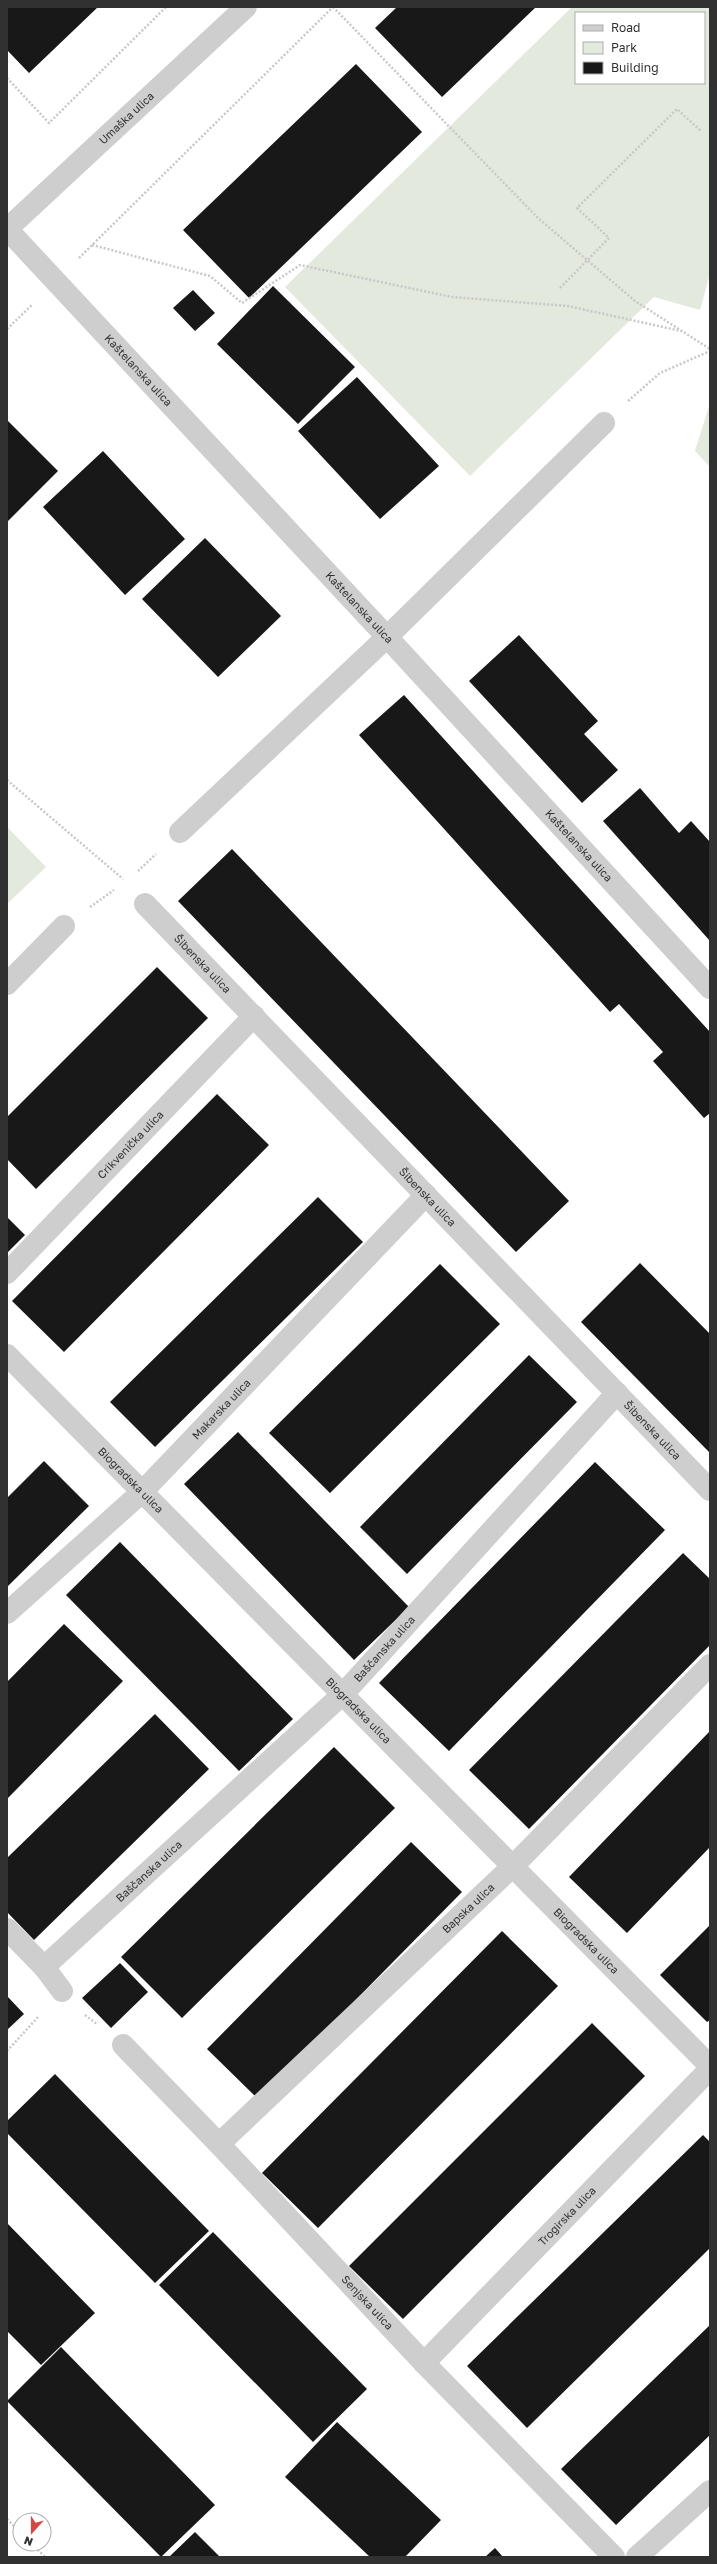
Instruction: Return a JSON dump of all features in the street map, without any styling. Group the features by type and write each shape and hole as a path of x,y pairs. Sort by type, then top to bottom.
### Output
{"street":[{"name":"Umaška ulica","path":"7,229 246,7"},
{"name":"Kaštelanska ulica","path":"7,229 388,637 710,988"},
{"path":"180,832 388,637 604,423"},
{"name":"Šibenska ulica","path":"145,904 710,1490"},
{"path":"7,984 64,926"},
{"name":"Crikvenička ulica","path":"7,1273 254,1016"},
{"name":"Makarska ulica","path":"7,1613 142,1492 426,1195"},
{"name":"Biogradska ulica","path":"7,1355 514,1865 710,2067"},
{"name":"Baščanska ulica","path":"44,1967 344,1693 617,1393"},
{"name":"Bapska ulica","path":"219,2144 514,1865 710,1665"},
{"path":"7,1929 44,1967 62,1991"},
{"name":"Senjska ulica","path":"123,2045 219,2144 424,2363 614,2557"},
{"name":"Trogirska ulica","path":"424,2363 710,2067"},
{"path":"637,2557 710,2491"}],"path":[{"path":"7,78 49,123 166,7"},
{"path":"7,329 333,7 538,218 635,302 710,350"},
{"path":"560,288 609,238 577,208 677,109 701,131"},
{"path":"92,245 210,276 242,303 300,265 452,297 568,306 681,331"},
{"path":"604,423 660,372 710,350"},
{"path":"7,780 126,882 145,904"},
{"path":"7,2050 62,1991 83,2013 123,2045"}],"green space":[{"path":"572,7 710,7 710,274 700,310 654,297 470,476 285,287"},
{"path":"710,403 710,467 695,451"},
{"path":"7,827 46,867 7,904"}],"building":[{"path":"7,7 98,7 29,73 7,50"},
{"path":"397,7 536,7 442,97 375,28"},
{"path":"356,64 422,132 249,298 183,230"},
{"path":"273,286 355,367 298,424 217,344"},
{"path":"193,290 215,313 195,331 173,308"},
{"path":"357,377 439,466 380,519 298,431"},
{"path":"7,420 58,471 7,522"},
{"path":"103,451 185,539 125,595 43,507"},
{"path":"205,538 281,616 218,677 142,599"},
{"path":"519,635 598,721 584,734 618,770 582,803 469,681"},
{"path":"404,695 710,1032 710,1113 704,1118 653,1061 663,1052 619,1004 610,1012 359,735"},
{"path":"640,788 679,833 691,821 710,842 710,941 603,821"},
{"path":"232,849 569,1201 516,1252 178,901"},
{"path":"157,967 208,1018 36,1189 7,1159 7,1117"},
{"path":"217,1094 269,1145 64,1352 12,1301"},
{"path":"318,1197 363,1242 155,1447 110,1402"},
{"path":"7,1217 25,1235 7,1253"},
{"path":"640,1263 710,1334 710,1453 581,1322"},
{"path":"440,1264 500,1324 330,1493 269,1433"},
{"path":"529,1355 577,1402 407,1574 360,1527"},
{"path":"238,1432 409,1607 354,1660 184,1484"},
{"path":"44,1461 89,1506 7,1587 7,1498"},
{"path":"595,1462 665,1530 449,1751 379,1683"},
{"path":"120,1542 293,1719 239,1771 66,1595"},
{"path":"683,1553 710,1579 710,1645 529,1829 469,1770"},
{"path":"64,1624 123,1681 7,1799 7,1682"},
{"path":"155,1714 209,1769 34,1940 7,1912 7,1858"},
{"path":"710,1731 710,1847 627,1933 569,1877"},
{"path":"334,1747 395,1808 182,2018 121,1957"},
{"path":"411,1842 462,1892 258,2099 207,2049"},
{"path":"710,1925 710,2020 707,2022 660,1975"},
{"path":"502,1931 558,1986 318,2228 262,2173"},
{"path":"120,1963 148,1992 111,2028 82,1998"},
{"path":"7,1996 24,2014 7,2030"},
{"path":"592,2023 645,2076 403,2319 349,2266"},
{"path":"55,2074 209,2231 155,2283 7,2133 7,2121"},
{"path":"703,2135 710,2142 710,2248 527,2428 467,2366"},
{"path":"7,2223 95,2313 41,2365 7,2331"},
{"path":"213,2232 367,2389 313,2442 159,2285"},
{"path":"710,2325 710,2435 616,2525 561,2469"},
{"path":"61,2347 215,2505 161,2557 7,2401"},
{"path":"337,2422 441,2520 405,2557 370,2557 285,2477"},
{"path":"195,2532 220,2557 169,2557"},
{"path":"495,2548 503,2557 485,2557"}]}
